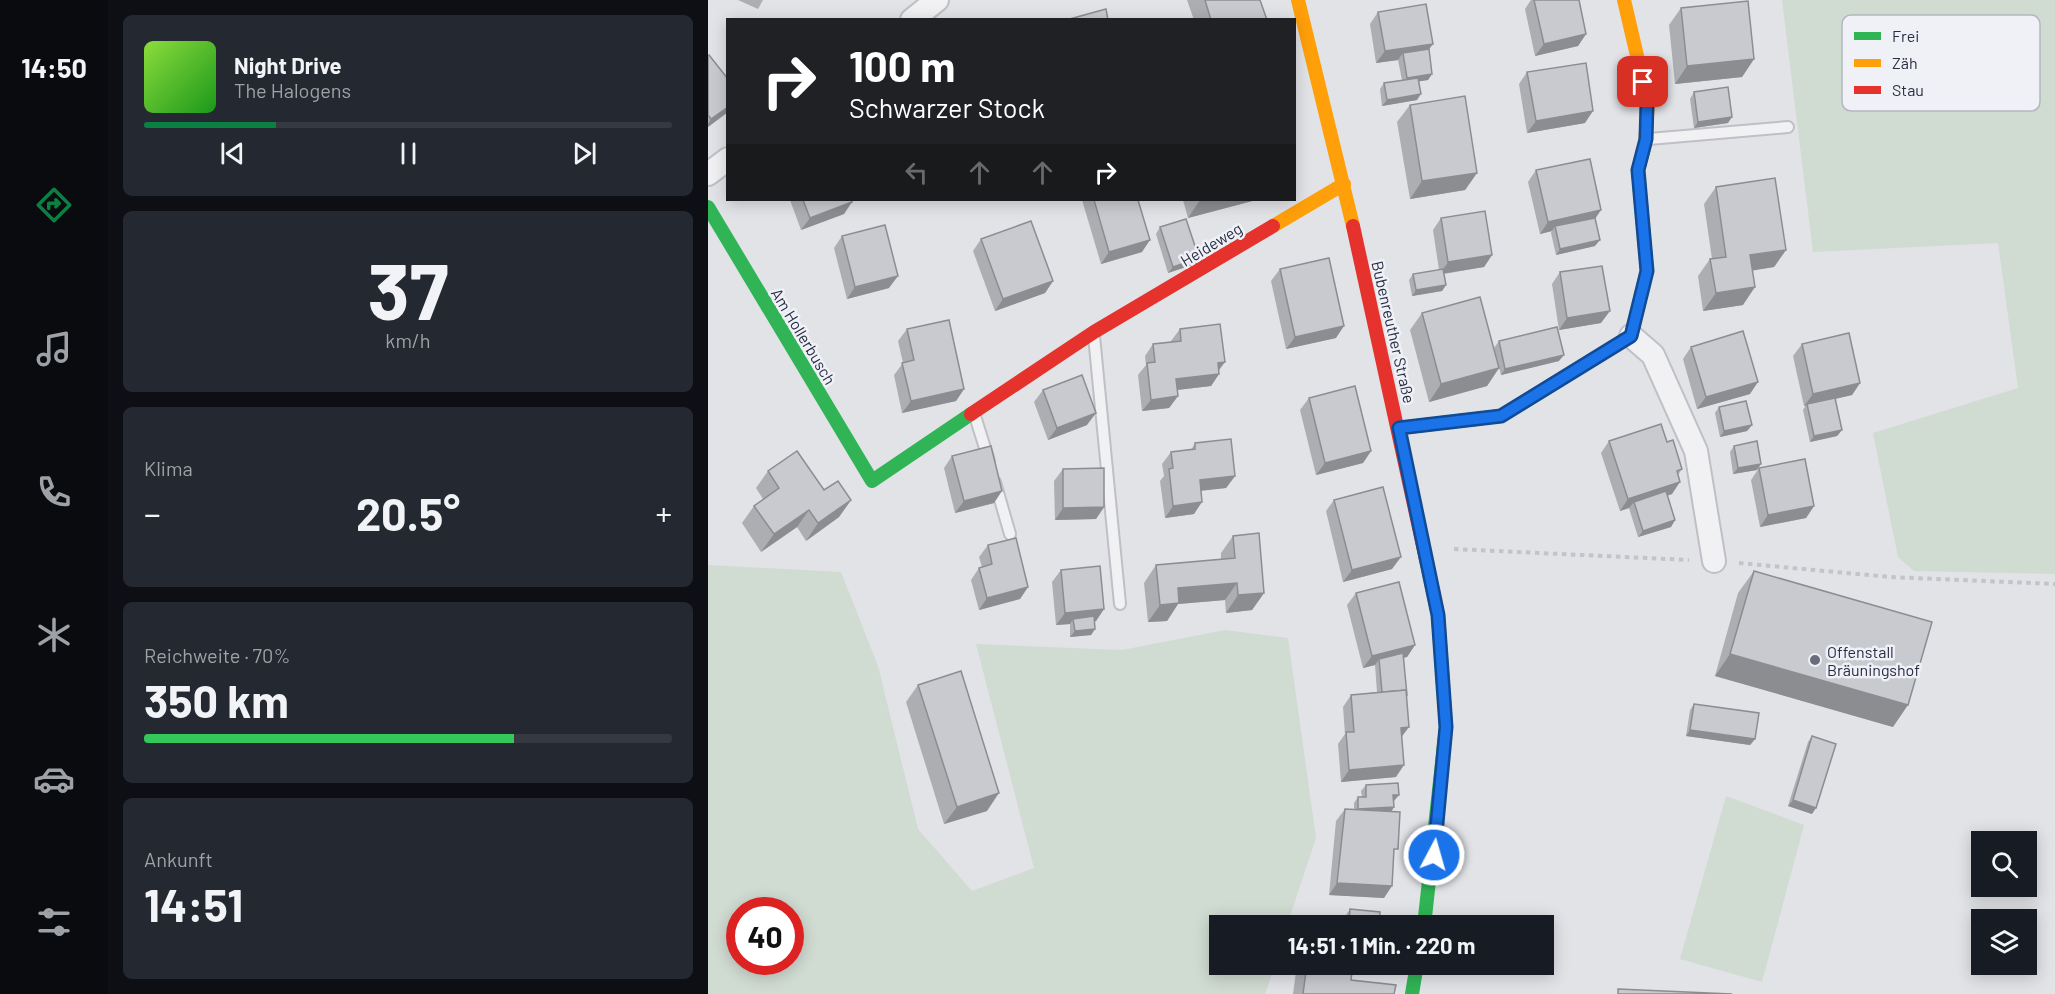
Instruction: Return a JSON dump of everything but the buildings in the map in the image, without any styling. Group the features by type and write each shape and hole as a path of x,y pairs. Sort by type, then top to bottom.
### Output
{"street":[{"path":"914,18 937,0"},
{"name":"Bubenreuther Straße","path":"1298,0 1344,184 1438,615 1446,727 1425,915"},
{"path":"1399,428 1501,416 1631,336 1647,271 1638,170 1646,139 1647,103 1624,0"},
{"path":"708,174 726,160"},
{"name":"Heideweg","path":"872,481 1094,332 1344,184"},
{"name":"Am Hollerbusch","path":"708,207 872,481"},
{"path":"1631,336 1653,355 1696,451 1714,561"},
{"path":"1412,994 1415,975"}],"lane":[{"path":"1646,139 1788,127"},
{"path":"1094,332 1120,604"},
{"path":"974,413 1010,534"}],"shaded area":[{"path":"1782,0 2055,0 2055,574 1914,571 1898,557 1873,433 2018,388 1998,243 1813,252"},
{"path":"708,565 841,572 878,666 918,829 972,891 1034,868 976,644 1122,650 1225,630 1288,638 1316,838 1290,915 1209,915 1209,975 1272,975 1265,994 708,994"},
{"path":"1726,796 1804,825 1762,982 1680,959"}],"traffic: fast":[{"path":"1399,428 1501,416 1631,336 1647,271 1638,170 1645,144"},
{"path":"708,207 872,481 971,414"},
{"path":"1425,915 1446,727 1438,615 1427,564"},
{"path":"1412,994 1415,975"}],"traffic: slow":[{"path":"1298,0 1353,226"},
{"path":"1624,0 1648,103 1645,144"},
{"path":"1273,226 1344,184"}],"traffic: jam":[{"path":"971,414 1094,332 1273,226"},
{"path":"1353,226 1427,564"}],"place":[{"name":"Offenstall Bräuningshof","path":"1815,660"}],"route":[{"path":"1434,855 1446,727 1438,615 1399,428 1501,416 1631,336 1647,271 1638,170 1646,139 1647,103 1643,82"}]}
